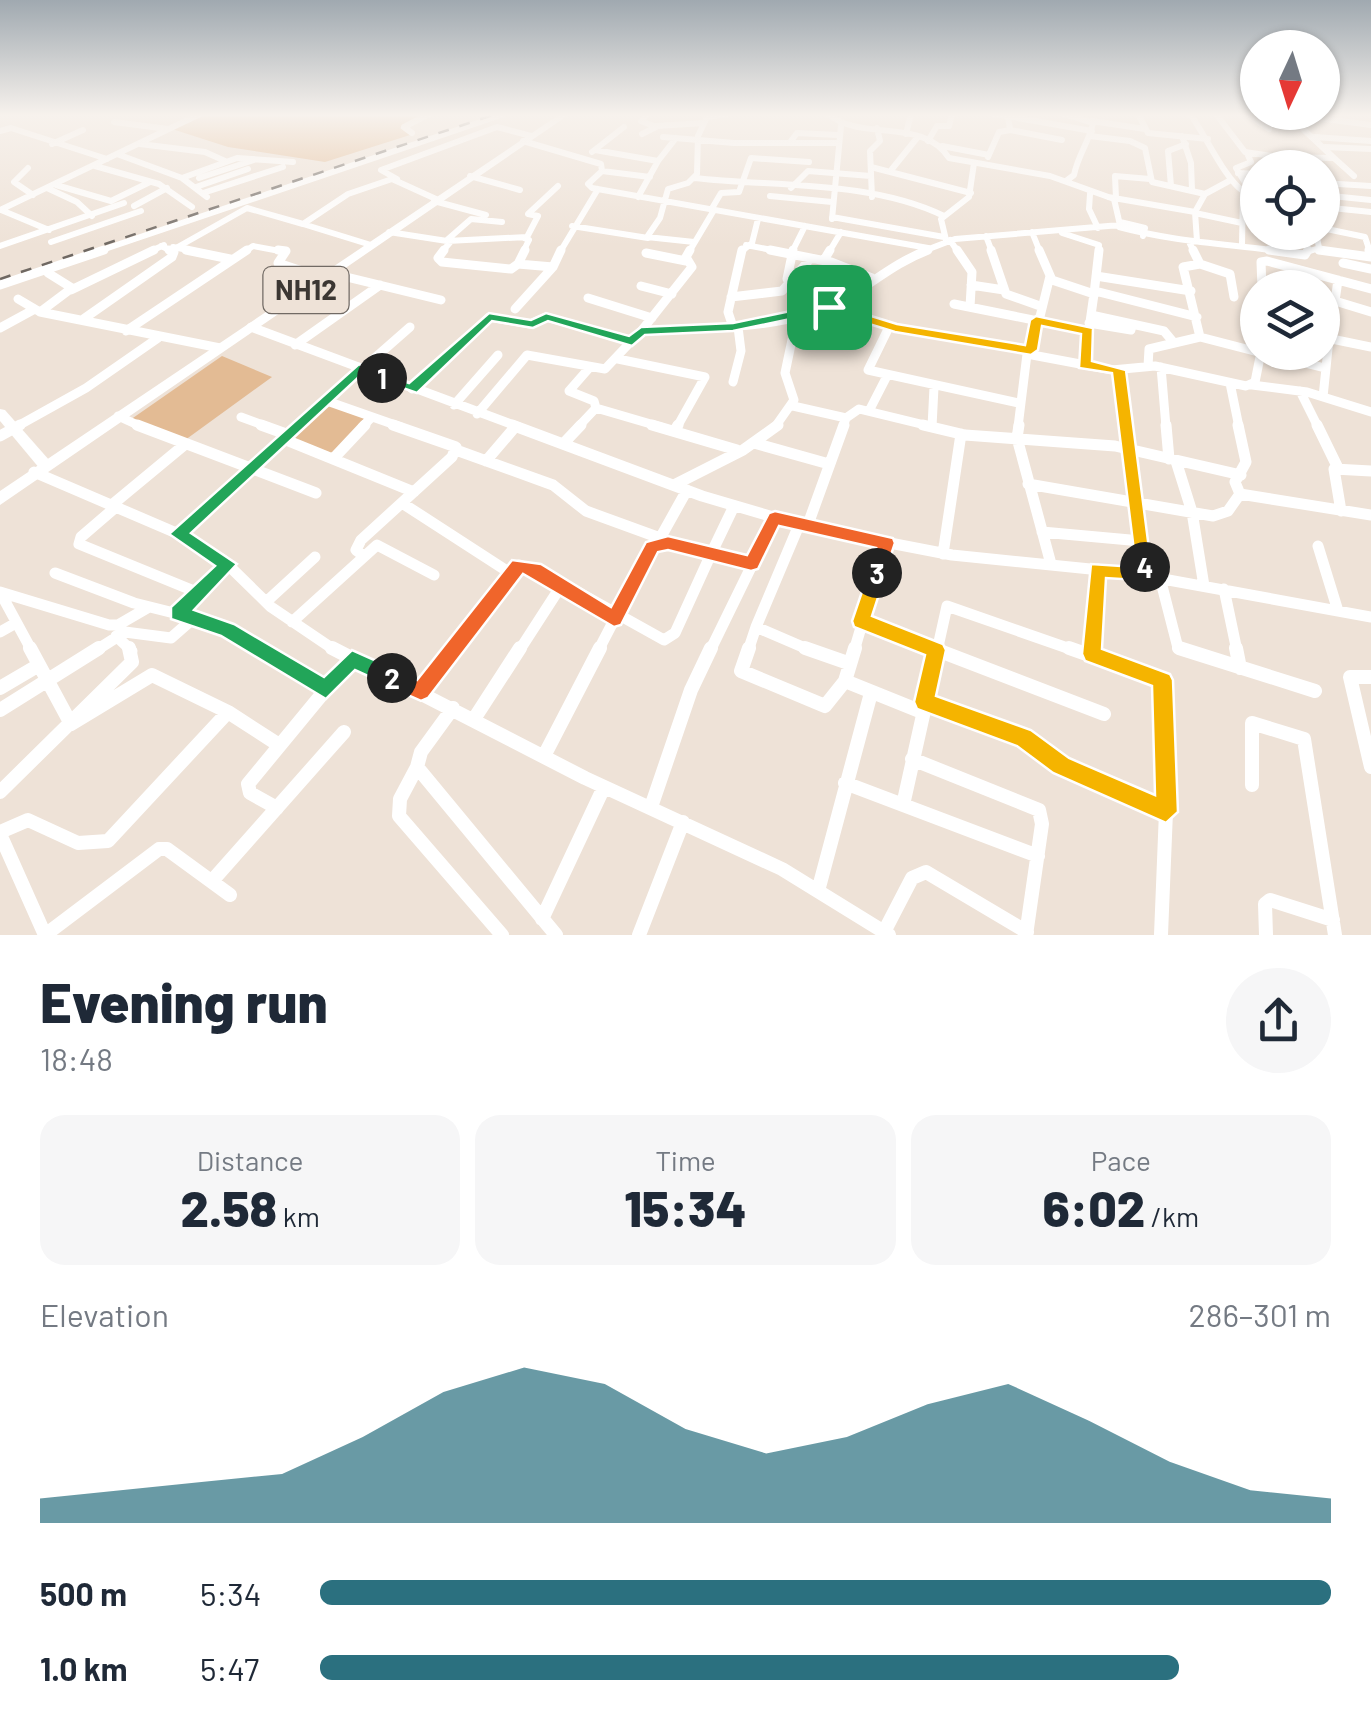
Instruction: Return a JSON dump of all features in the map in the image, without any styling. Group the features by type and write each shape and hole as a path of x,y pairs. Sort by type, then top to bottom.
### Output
{"highway":[{"name":"NH12","path":"0,498 498,158"}],"main road":[{"path":"7,421 40,468"}],"street":[{"path":"103,158 108,159"},
{"path":"126,158 195,187 283,167"},
{"path":"216,158 293,162"},
{"path":"195,187 256,158"},
{"path":"256,158 272,170"},
{"path":"0,285 373,158"},
{"path":"414,158 381,170 435,200 488,216"},
{"path":"580,158 600,164 602,171"},
{"path":"635,158 658,162"},
{"path":"638,197 661,158"},
{"path":"694,178 698,158"},
{"path":"686,261 719,194 737,193 752,158"},
{"path":"759,158 809,162 835,173 892,170 971,192"},
{"path":"824,260 836,231 832,202 837,158"},
{"path":"871,158 872,197"},
{"path":"892,170 902,158"},
{"path":"952,158 1066,181 1090,194 1240,222"},
{"path":"985,165 988,158"},
{"path":"1066,181 1074,174 1078,158"},
{"path":"1147,158 1150,178"},
{"path":"1169,158 1171,186"},
{"path":"1187,158 1192,190"},
{"path":"1221,158 1231,183 1240,188"},
{"path":"0,210 108,159"},
{"path":"195,187 225,161"},
{"path":"1340,161 1354,176"},
{"path":"792,188 809,162"},
{"path":"970,307 971,269 939,227 944,216 971,192 974,163"},
{"path":"94,166 167,188 192,207"},
{"path":"1240,166 1240,176"},
{"path":"28,168 14,182 32,195"},
{"path":"195,187 248,170"},
{"path":"602,171 650,177"},
{"path":"602,171 588,184 663,202 930,248"},
{"path":"470,176 520,190"},
{"path":"1119,224 1112,197 1116,176 1150,178 1206,194"},
{"path":"648,238 662,215 668,189 694,178 832,202"},
{"path":"303,224 351,193 397,179"},
{"path":"51,186 112,201 150,182"},
{"path":"1200,264 1194,242 1195,213 1206,194 1231,183 1240,185"},
{"path":"51,186 102,224"},
{"path":"523,238 538,216 528,214 558,186"},
{"path":"51,242 138,208 167,188"},
{"path":"772,191 792,188 872,197 928,206 944,216"},
{"path":"515,309 554,267 572,226 598,189"},
{"path":"733,382 741,352 736,327 728,317 731,296 746,245 753,240 772,191"},
{"path":"1340,191 1371,193"},
{"path":"1340,191 1371,193"},
{"path":"1090,194 1089,209 1098,228"},
{"path":"239,202 370,244"},
{"path":"0,246 88,212 124,204"},
{"path":"176,248 248,208"},
{"path":"1340,209 1371,212"},
{"path":"0,210 45,228"},
{"path":"832,217 947,240 1119,224 1143,236 1240,245"},
{"path":"389,232 450,240 529,240 518,264 511,269 438,260 450,240 471,219 502,222"},
{"path":"572,226 694,242"},
{"path":"787,280 792,255 805,226"},
{"path":"1084,364 1100,248 1086,228"},
{"path":"1051,230 1096,242"},
{"path":"1032,232 1056,283 1197,317"},
{"path":"1320,250 1333,255 1371,257 1365,237 1340,232"},
{"path":"82,320 172,257 174,252 148,233"},
{"path":"986,236 1004,290 1012,298 1040,306"},
{"path":"641,331 736,327 829,307 872,278 947,240"},
{"path":"0,328 163,245 231,259"},
{"path":"746,245 824,260 872,278"},
{"path":"126,330 253,246 283,250 286,252 280,264 441,300"},
{"path":"1258,250 1267,261"},
{"path":"1270,250 1306,255 1315,250"},
{"path":"477,414 526,355 610,367 692,267 686,261 646,253"},
{"path":"731,296 778,292 811,258"},
{"path":"1261,270 1261,262 1267,261 1301,270"},
{"path":"1342,263 1371,269"},
{"path":"518,264 554,267"},
{"path":"1200,337 1183,265 1200,264 1230,274 1234,297"},
{"path":"48,274 71,290"},
{"path":"1050,276 1031,352 1025,357 1017,438 1051,564"},
{"path":"1096,276 1192,291"},
{"path":"1340,281 1370,289 1370,312 1340,301"},
{"path":"972,284 1004,290"},
{"path":"296,344 380,285"},
{"path":"1138,302 1142,285"},
{"path":"641,286 672,294"},
{"path":"588,298 652,318"},
{"path":"18,300 36,311 220,348"},
{"path":"954,304 1036,320 1090,323 1173,340"},
{"path":"829,307 888,327 1119,370 1161,367 1230,383 1300,391 1371,412"},
{"path":"674,486 780,426 793,406 794,394 785,373 797,316"},
{"path":"412,389 489,317 530,324 546,317 632,341"},
{"path":"178,534 410,327"},
{"path":"888,327 867,368 887,376 1019,404"},
{"path":"251,328 674,486 803,526 943,554 1153,577 1371,617"},
{"path":"794,330 847,344"},
{"path":"1148,366 1149,349 1173,340 1200,337 1240,347"},
{"path":"0,436 7,421 86,388 158,338"},
{"path":"1340,341 1371,348"},
{"path":"454,405 498,356"},
{"path":"618,359 705,377 675,430"},
{"path":"590,367 569,391 594,401 596,408"},
{"path":"1161,367 1173,460 1192,512 1204,586"},
{"path":"1119,370 1126,448 1141,541 1178,648 1315,691"},
{"path":"1252,385 1256,370"},
{"path":"1324,398 1326,370"},
{"path":"869,411 887,376"},
{"path":"1230,383 1246,462 1236,482 1240,494"},
{"path":"932,427 934,387"},
{"path":"1300,391 1337,466"},
{"path":"324,400 442,440 456,450 553,485 586,511 659,541 751,564"},
{"path":"793,406 846,418"},
{"path":"596,408 737,450"},
{"path":"563,444 596,408"},
{"path":"886,543 845,681 825,706 741,671 756,627 852,411 869,411 960,434 1126,448 1241,475"},
{"path":"118,416 183,446 316,493"},
{"path":"241,417 414,492"},
{"path":"333,459 372,417"},
{"path":"486,461 515,427"},
{"path":"943,554 960,434"},
{"path":"754,443 829,464"},
{"path":"183,446 81,537 79,544 199,593"},
{"path":"364,556 357,545 456,450"},
{"path":"1337,466 1371,471"},
{"path":"1337,466 1334,472 1342,511"},
{"path":"40,468 178,534 228,564 292,622 352,659 818,891 886,933 912,878 926,872 1027,934 1038,856 1039,810 912,760"},
{"path":"1028,484 1222,514 1240,494"},
{"path":"544,756 614,619 688,490"},
{"path":"1240,494 1371,515"},
{"path":"402,503 510,573"},
{"path":"421,691 519,565 614,619 670,639 734,506"},
{"path":"651,807 691,690 775,518"},
{"path":"1042,532 1141,541"},
{"path":"292,622 381,545 434,575"},
{"path":"1318,546 1338,610"},
{"path":"266,602 316,557"},
{"path":"178,613 228,564"},
{"path":"1092,654 1098,569"},
{"path":"54,572 149,607 195,617 240,636 326,689"},
{"path":"474,719 561,586"},
{"path":"1224,589 1240,668"},
{"path":"71,724 0,592 109,625 127,621 149,607"},
{"path":"903,804 945,610 952,605 1162,680 1166,812 1162,935"},
{"path":"0,710 116,636 141,630 171,638 195,617"},
{"path":"861,621 1104,714"},
{"path":"0,632 16,622"},
{"path":"756,627 764,634 848,663"},
{"path":"0,792 135,657 116,636"},
{"path":"277,808 247,790 279,745 352,659"},
{"path":"0,688 39,664"},
{"path":"1371,678 1352,674 1350,677 1371,767"},
{"path":"71,724 94,718 145,675 228,712 279,745"},
{"path":"845,681 871,693 1024,738 1061,766 1166,812"},
{"path":"818,891 871,693"},
{"path":"453,708 421,752 400,798 398,816 502,935"},
{"path":"228,712 108,841 78,843 28,820 1,836 45,935 152,851 168,849 230,894"},
{"path":"1252,786 1252,723 1304,738 1334,928"},
{"path":"212,881 344,732"},
{"path":"417,767 556,935"},
{"path":"846,783 1038,856"},
{"path":"542,918 604,786"},
{"path":"639,935 683,822"},
{"path":"1266,935 1265,904 1270,900 1334,928"}],"shaded area":[{"path":"297,158 339,158 325,162"},
{"path":"222,356 272,377 181,443 130,420"},
{"path":"324,403 368,417 332,455 286,438"}],"railway":[{"path":"0,279 365,158"}],"route":[{"path":"829,307 884,326 1031,350 1036,320 1088,331 1084,364 1119,370 1124,430 1147,576 1098,569 1092,654 1162,680 1168,762 1166,812 1061,766 1024,738 924,702 936,650 861,621 886,543 775,518 751,564 713,551 704,554 663,542 652,547 614,619 535,569 519,565 421,691 352,659 326,689 214,623 178,613 228,564 178,534 359,369 412,389 489,317 533,324 546,317 632,341 641,331 733,327 829,307"}]}
